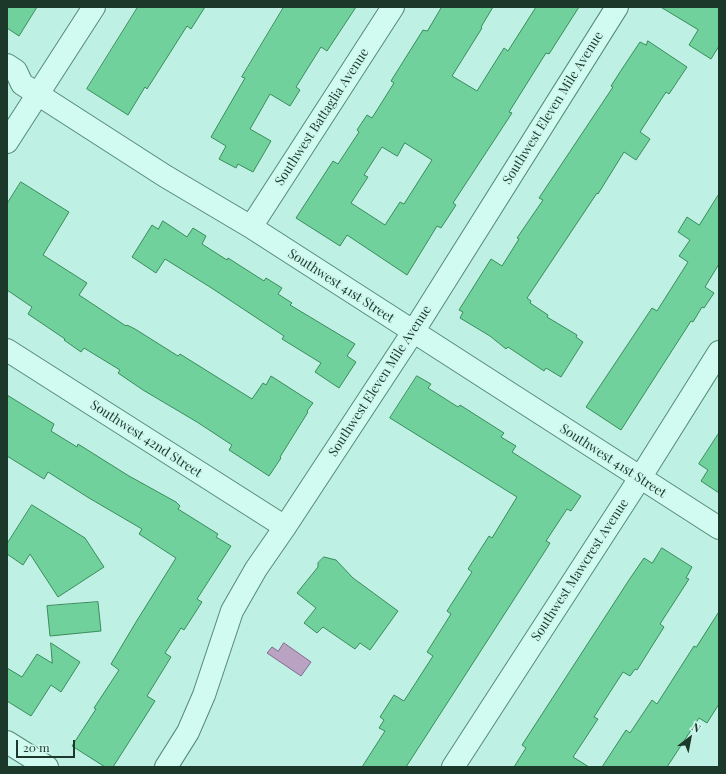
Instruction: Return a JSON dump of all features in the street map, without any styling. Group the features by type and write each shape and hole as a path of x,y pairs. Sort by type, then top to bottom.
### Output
{"street":[{"path":"7,142 22,88 94,7"},
{"name":"Southwest Battaglia Avenue","path":"251,227 393,7"},
{"name":"Southwest Eleven Mile Avenue","path":"166,767 188,732 204,695 232,611 256,569 412,332 617,7"},
{"name":"Southwest 41st Street","path":"7,65 16,71 22,88 251,227 412,332 719,528"},
{"name":"Southwest 42nd Street","path":"7,350 285,527"},
{"name":"Southwest Mawcrest Avenue","path":"453,767 640,478 719,352"},
{"path":"7,742 47,767"}],"shaded area":[{"path":"284,643 311,662 301,676 267,653 272,647 278,651"}],"building":[{"path":"7,7 37,7 19,36 7,28"},
{"path":"138,7 205,7 191,29 187,26 147,89 145,87 128,115 87,89"},
{"path":"284,7 356,7 327,51 321,47 296,87 300,90 290,106 270,94 250,129 271,141 253,172 238,164 236,168 219,159 226,146 211,137 245,78 242,77"},
{"path":"442,7 493,7 481,27 482,28 452,76 477,91 504,48 508,51 536,7 579,7 549,54 546,53 509,112 512,113 453,203 456,205 441,228 437,226 407,275 347,235 340,246 296,218 333,161 338,164 359,132 357,130 367,115 372,118 394,83 391,81 423,30 427,31","holes":["405,143 432,160 404,204 400,202 385,225 351,203 368,177 364,175 382,147 397,156"]},
{"path":"661,7 719,7 719,46 711,59 689,45 698,30"},
{"path":"648,41 687,67 669,94 666,92 640,132 650,139 636,160 624,152 598,194 597,193 527,298 531,301 530,303 548,315 547,317 577,335 576,337 583,342 561,377 546,368 544,371 508,347 506,349 490,336 460,318 463,312 459,310 491,259 502,266 519,239 517,238 543,200 539,198 613,87 611,86 620,72 640,42 646,45"},
{"path":"21,182 69,212 43,255 87,283 79,295 126,326 127,325 135,329 178,356 180,354 252,399 263,383 266,385 271,376 313,403 269,476 229,450 232,445 143,390 118,373 120,370 84,348 81,352 64,340 65,339 28,314 32,307 7,290 7,204"},
{"path":"719,194 719,264 705,287 714,293 704,308 702,307 693,322 691,321 621,430 586,407 652,308 657,311 688,262 679,256 690,240 678,232 687,217 699,225"},
{"path":"163,221 187,237 193,228 206,236 202,244 227,260 228,258 264,281 266,278 282,288 278,294 292,303 290,305 355,344 347,356 356,362 339,388 315,372 321,363 282,339 284,336 210,287 165,259 156,273 132,257 152,225 158,229"},
{"path":"417,376 431,384 428,388 458,407 460,405 504,433 501,437 516,446 512,452 581,496 571,511 567,509 546,541 550,543 547,548 406,767 362,767 385,731 379,728 384,720 380,717 394,695 404,701 433,656 427,652 451,614 447,611 472,572 468,569 489,536 492,538 517,497 390,418"},
{"path":"7,395 54,424 51,431 77,447 78,444 129,476 176,502 180,506 178,509 218,534 216,537 231,546 197,599 202,602 184,630 181,628 165,653 171,657 147,696 155,701 113,767 105,767 72,746 96,709 94,708 119,670 111,664 176,558 139,534 142,529 48,472 44,479 7,456"},
{"path":"719,433 719,493 701,481 708,470 699,464"},
{"path":"32,505 85,538 104,567 58,597 30,554 23,565 7,554 7,544"},
{"path":"662,548 692,567 686,578 689,579 660,624 664,627 637,670 635,669 630,676 623,672 594,717 598,719 573,757 589,767 514,767 526,748 522,745 629,580 644,558 652,563"},
{"path":"324,557 336,560 353,578 398,611 370,650 360,643 355,649 323,627 317,633 304,623 316,608 297,593 318,567 318,563"},
{"path":"98,602 101,631 50,636 47,606"},
{"path":"719,612 719,704 707,723 699,718 667,767 602,767 626,730 630,733 652,700 657,704 694,646 696,647"},
{"path":"51,643 80,662 61,692 51,685 31,716 7,701 7,668 22,677 37,654 52,663"}]}
